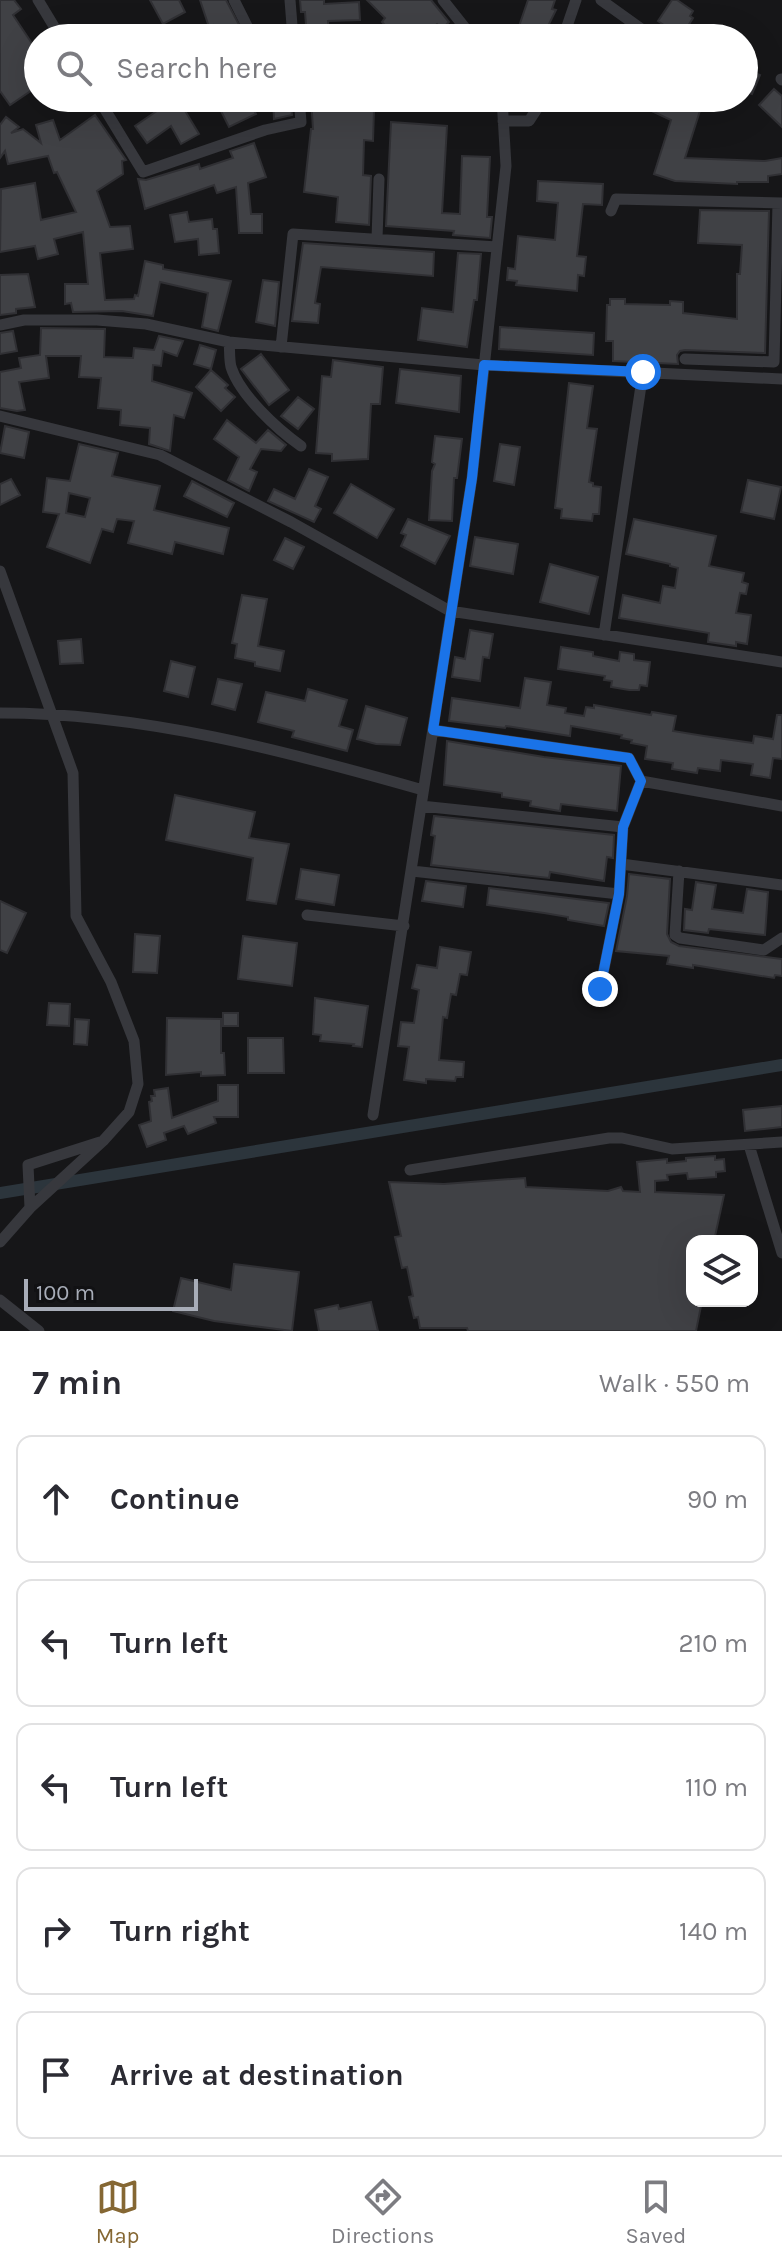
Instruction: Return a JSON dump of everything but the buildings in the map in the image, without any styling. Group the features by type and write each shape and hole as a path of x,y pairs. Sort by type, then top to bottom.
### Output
{"street":[{"path":"38,0 53,24"},
{"path":"234,0 246,24"},
{"path":"290,0 292,24"},
{"path":"443,0 461,24"},
{"path":"568,24 576,0"},
{"path":"601,0 634,24"},
{"path":"107,112 143,172 265,130 301,122 300,112"},
{"path":"373,1115 472,478 506,166 503,112"},
{"path":"503,121 529,121 535,112"},
{"path":"377,239 379,179"},
{"path":"611,211 616,199 780,203 774,362 685,359"},
{"path":"281,347 293,234 497,247"},
{"path":"0,325 24,320 97,320 146,324 229,342 484,365 782,379"},
{"path":"229,342 231,365 236,376 274,427 301,446"},
{"path":"604,635 643,372"},
{"path":"0,416 160,455 291,522 450,611 782,662"},
{"path":"0,571 4,591 73,773 76,916 111,982 134,1041 138,1084 129,1112 103,1141 30,1207 0,1242"},
{"path":"0,713 52,713 134,723 310,758 423,790"},
{"path":"433,730 629,758 641,781 623,827 619,894 600,989"},
{"path":"641,781 782,806"},
{"path":"421,806 623,827"},
{"path":"621,864 782,885"},
{"path":"412,871 619,894"},
{"path":"679,871 675,935 764,950 782,938"},
{"path":"307,915 404,926"},
{"path":"410,1170 609,1138 672,1149 782,1142"},
{"path":"30,1207 28,1165 103,1141"},
{"path":"749,1145 782,1253"},
{"path":"0,1300 39,1331"}],"waterway":[{"path":"0,1193 782,1065"}],"route":[{"path":"600,989 619,894 623,827 641,781 629,758 433,730 472,478 484,365 643,372"}]}
